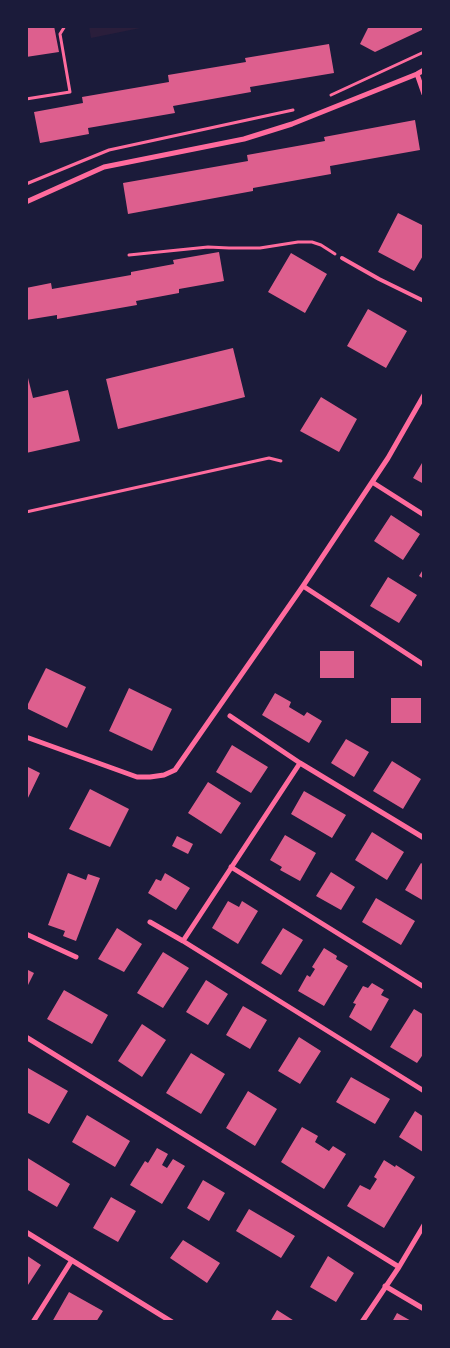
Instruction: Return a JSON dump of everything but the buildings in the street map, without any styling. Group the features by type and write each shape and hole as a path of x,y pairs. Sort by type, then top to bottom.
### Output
{"street":[{"path":"26,202 104,167 244,140 292,124 424,70"},
{"path":"417,74 424,94"},
{"path":"26,737 137,777 164,775 175,770 303,586 388,458 424,395"},
{"path":"372,482 424,515"},
{"path":"303,586 424,665"},
{"path":"230,716 300,763 424,838"},
{"path":"183,941 300,763"},
{"path":"231,867 424,987"},
{"path":"150,922 424,1091"},
{"path":"26,934 76,957"},
{"path":"26,1037 399,1267"},
{"path":"362,1322 399,1267 424,1224"},
{"path":"26,1232 172,1322"},
{"path":"34,1322 72,1260"},
{"path":"385,1286 424,1309"}],"lane":[{"path":"342,258 424,301"}],"path":[{"path":"26,99 70,92 60,34 64,26"},
{"path":"322,99 424,52"},
{"path":"26,184 110,150 299,108"},
{"path":"130,256 208,246 260,248 298,242 312,242 321,245 342,258"},
{"path":"26,512 269,458 281,461"}],"shaded area":[{"path":"89,26 150,26 91,38"}]}
